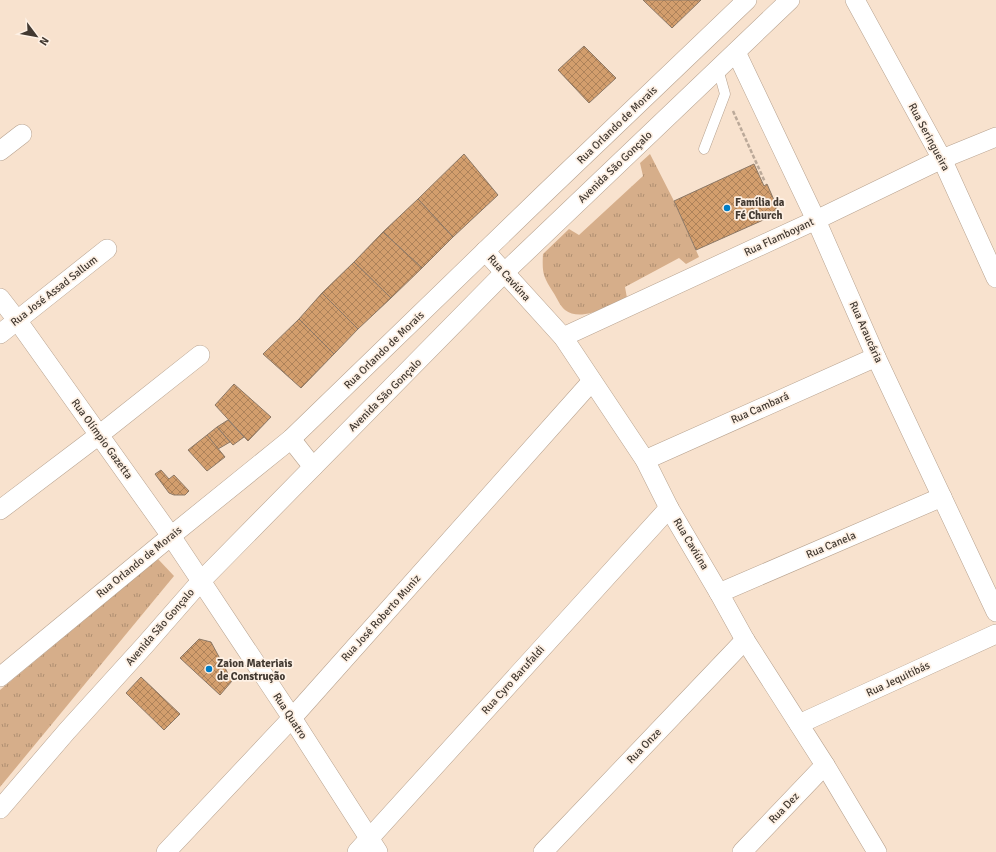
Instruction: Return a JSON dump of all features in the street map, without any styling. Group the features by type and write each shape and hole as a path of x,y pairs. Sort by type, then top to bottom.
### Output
{"street":[{"name":"Rua Orlando de Morais","path":"0,677 171,536 291,440 485,251 747,0"},
{"name":"Avenida São Gonçalo","path":"0,809 67,731 201,581 505,272 790,0"},
{"name":"Rua Seringueira","path":"855,0 942,159 996,278"},
{"name":"Rua Araucária","path":"736,52 816,220 876,357 996,612"},
{"path":"0,151 22,134"},
{"name":"Rua Flamboyant","path":"563,337 816,220 942,159 996,137"},
{"path":"600,141 617,165"},
{"name":"Rua José Assad Sallum","path":"0,334 107,249"},
{"name":"Rua Caviúna","path":"485,251 563,337 645,460 669,508 745,640 825,765 877,852"},
{"name":"Rua Olímpio Gazetta","path":"0,298 18,320 171,536 201,581"},
{"path":"0,510 200,356"},
{"name":"Rua Cambará","path":"645,460 876,357"},
{"name":"Rua José Roberto Muniz","path":"166,852 292,718 592,380"},
{"path":"291,440 313,467"},
{"name":"Rua Canela","path":"719,593 942,497"},
{"name":"Rua Cyro Barufaldi","path":"357,852 374,845 669,508"},
{"name":"Rua Quatro","path":"201,581 374,845"},
{"name":"Rua Jequitibás","path":"799,724 996,634"},
{"name":"Rua Onze","path":"543,852 745,640"},
{"name":"Rua Dez","path":"742,852 825,765"}],"lane":[{"path":"704,149 725,94 718,69"}],"path":[{"path":"725,94 765,182"}],"green space":[{"path":"650,154 674,201 699,257 686,264 679,258 625,287 627,298 613,305 587,314 572,314 565,310 547,282 543,270 543,254 569,229 579,235 643,176 640,163"},
{"path":"158,559 174,576 0,787 0,690"}],"building":[{"path":"643,0 701,0 672,28"},
{"path":"584,46 616,78 589,103 558,70"},
{"path":"464,154 498,195 453,237 418,199"},
{"name":"Família da Fé Church","path":"754,164 764,186 767,184 777,207 774,213 770,217 696,250 674,201"},
{"path":"418,199 453,237 422,268 383,232"},
{"path":"383,232 422,268 391,298 354,262"},
{"path":"354,262 391,298 358,329 322,293"},
{"path":"322,293 358,329 334,354 299,319"},
{"path":"299,319 334,354 301,388 263,354"},
{"path":"234,384 271,417 248,441 215,405"},
{"path":"228,420 244,437 233,445 217,427"},
{"path":"217,427 230,442 218,449 207,435"},
{"path":"207,435 225,457 207,471 188,450"},
{"path":"161,470 169,479 174,475 189,491 185,495 174,495 169,493 155,474"},
{"name":"Zaion Materiais de Construção","path":"199,639 211,642 232,681 220,695 180,658"},
{"path":"141,677 180,714 164,730 126,693"}],"place":[{"name":"Família da Fé Church","path":"727,208"},
{"name":"Zaion Materiais de Construção","path":"209,669"}]}
